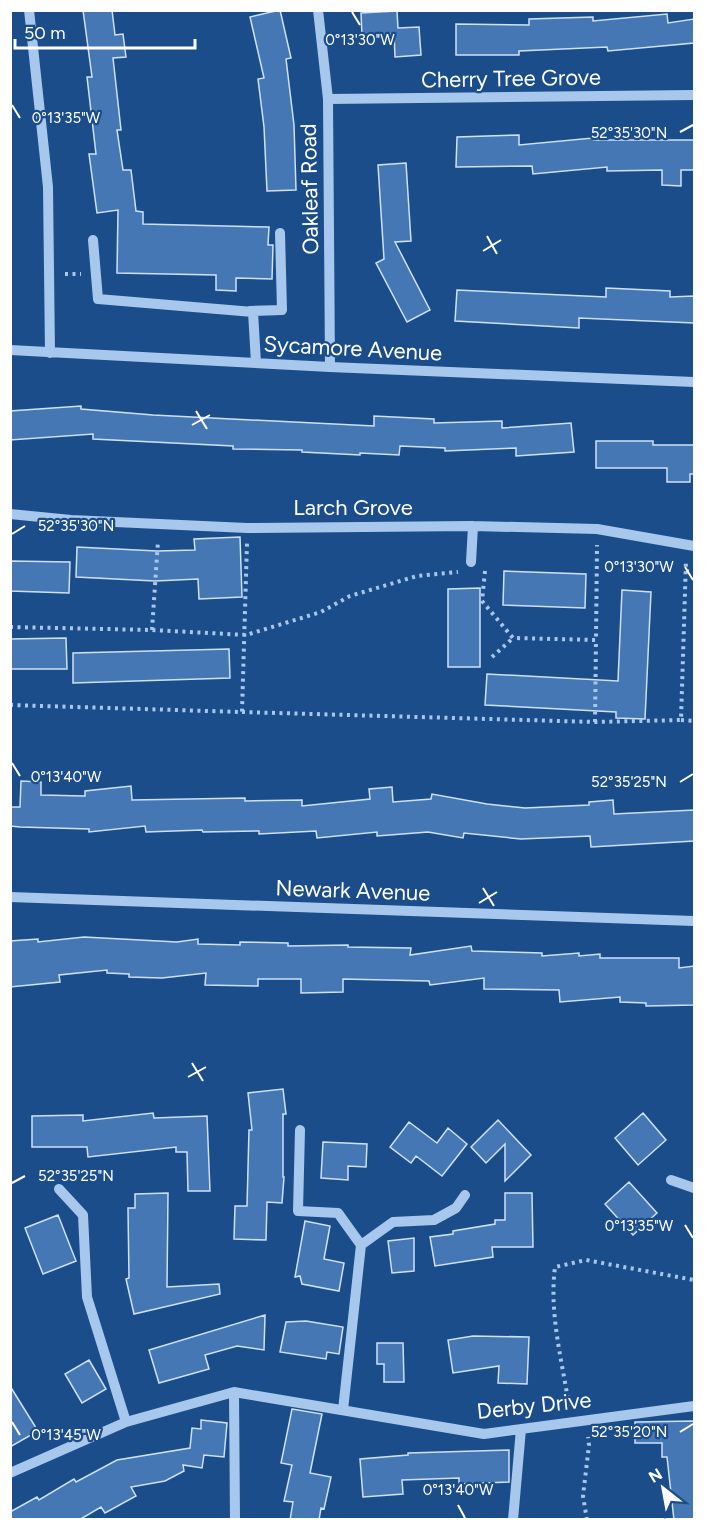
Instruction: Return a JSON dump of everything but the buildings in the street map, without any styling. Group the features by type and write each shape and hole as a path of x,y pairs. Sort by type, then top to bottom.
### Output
{"street":[{"path":"28,10 48,187 50,353"},
{"name":"Oakleaf Road","path":"318,10 328,99 330,367"},
{"name":"Cherry Tree Grove","path":"328,99 694,95"},
{"path":"93,240 98,299 250,311 282,310 280,233"},
{"path":"250,311 253,312 256,363"},
{"name":"Sycamore Avenue","path":"10,350 330,367 694,382"},
{"name":"Larch Grove","path":"10,514 71,520 247,528 473,526 597,530 691,546"},
{"path":"473,526 474,566"},
{"name":"Newark Avenue","path":"10,897 694,921"},
{"path":"300,1130 298,1211 338,1213 362,1245 343,1410"},
{"path":"671,1180 694,1188"},
{"path":"59,1189 83,1215 87,1297 126,1422"},
{"path":"362,1245 393,1222 434,1220 456,1208 465,1195"},
{"path":"234,1392 235,1520"},
{"name":"Derby Drive","path":"10,1473 126,1422 234,1392 484,1434 694,1406"},
{"path":"513,1520 521,1429"}],"path":[{"path":"49,273 96,274"},
{"path":"152,630 159,524"},
{"path":"242,712 246,635 247,528"},
{"path":"595,722 597,530"},
{"path":"681,720 686,571 691,546"},
{"path":"474,566 485,569 482,602 513,638"},
{"path":"686,571 694,572"},
{"path":"10,627 152,630 246,635 321,612 350,596 417,576 461,572"},
{"path":"492,657 513,638 596,640"},
{"path":"10,705 595,722 694,721"},
{"path":"571,1422 556,1330 553,1283 555,1267 586,1260 694,1280"},
{"path":"586,1420 589,1445 583,1496 587,1520"}]}
